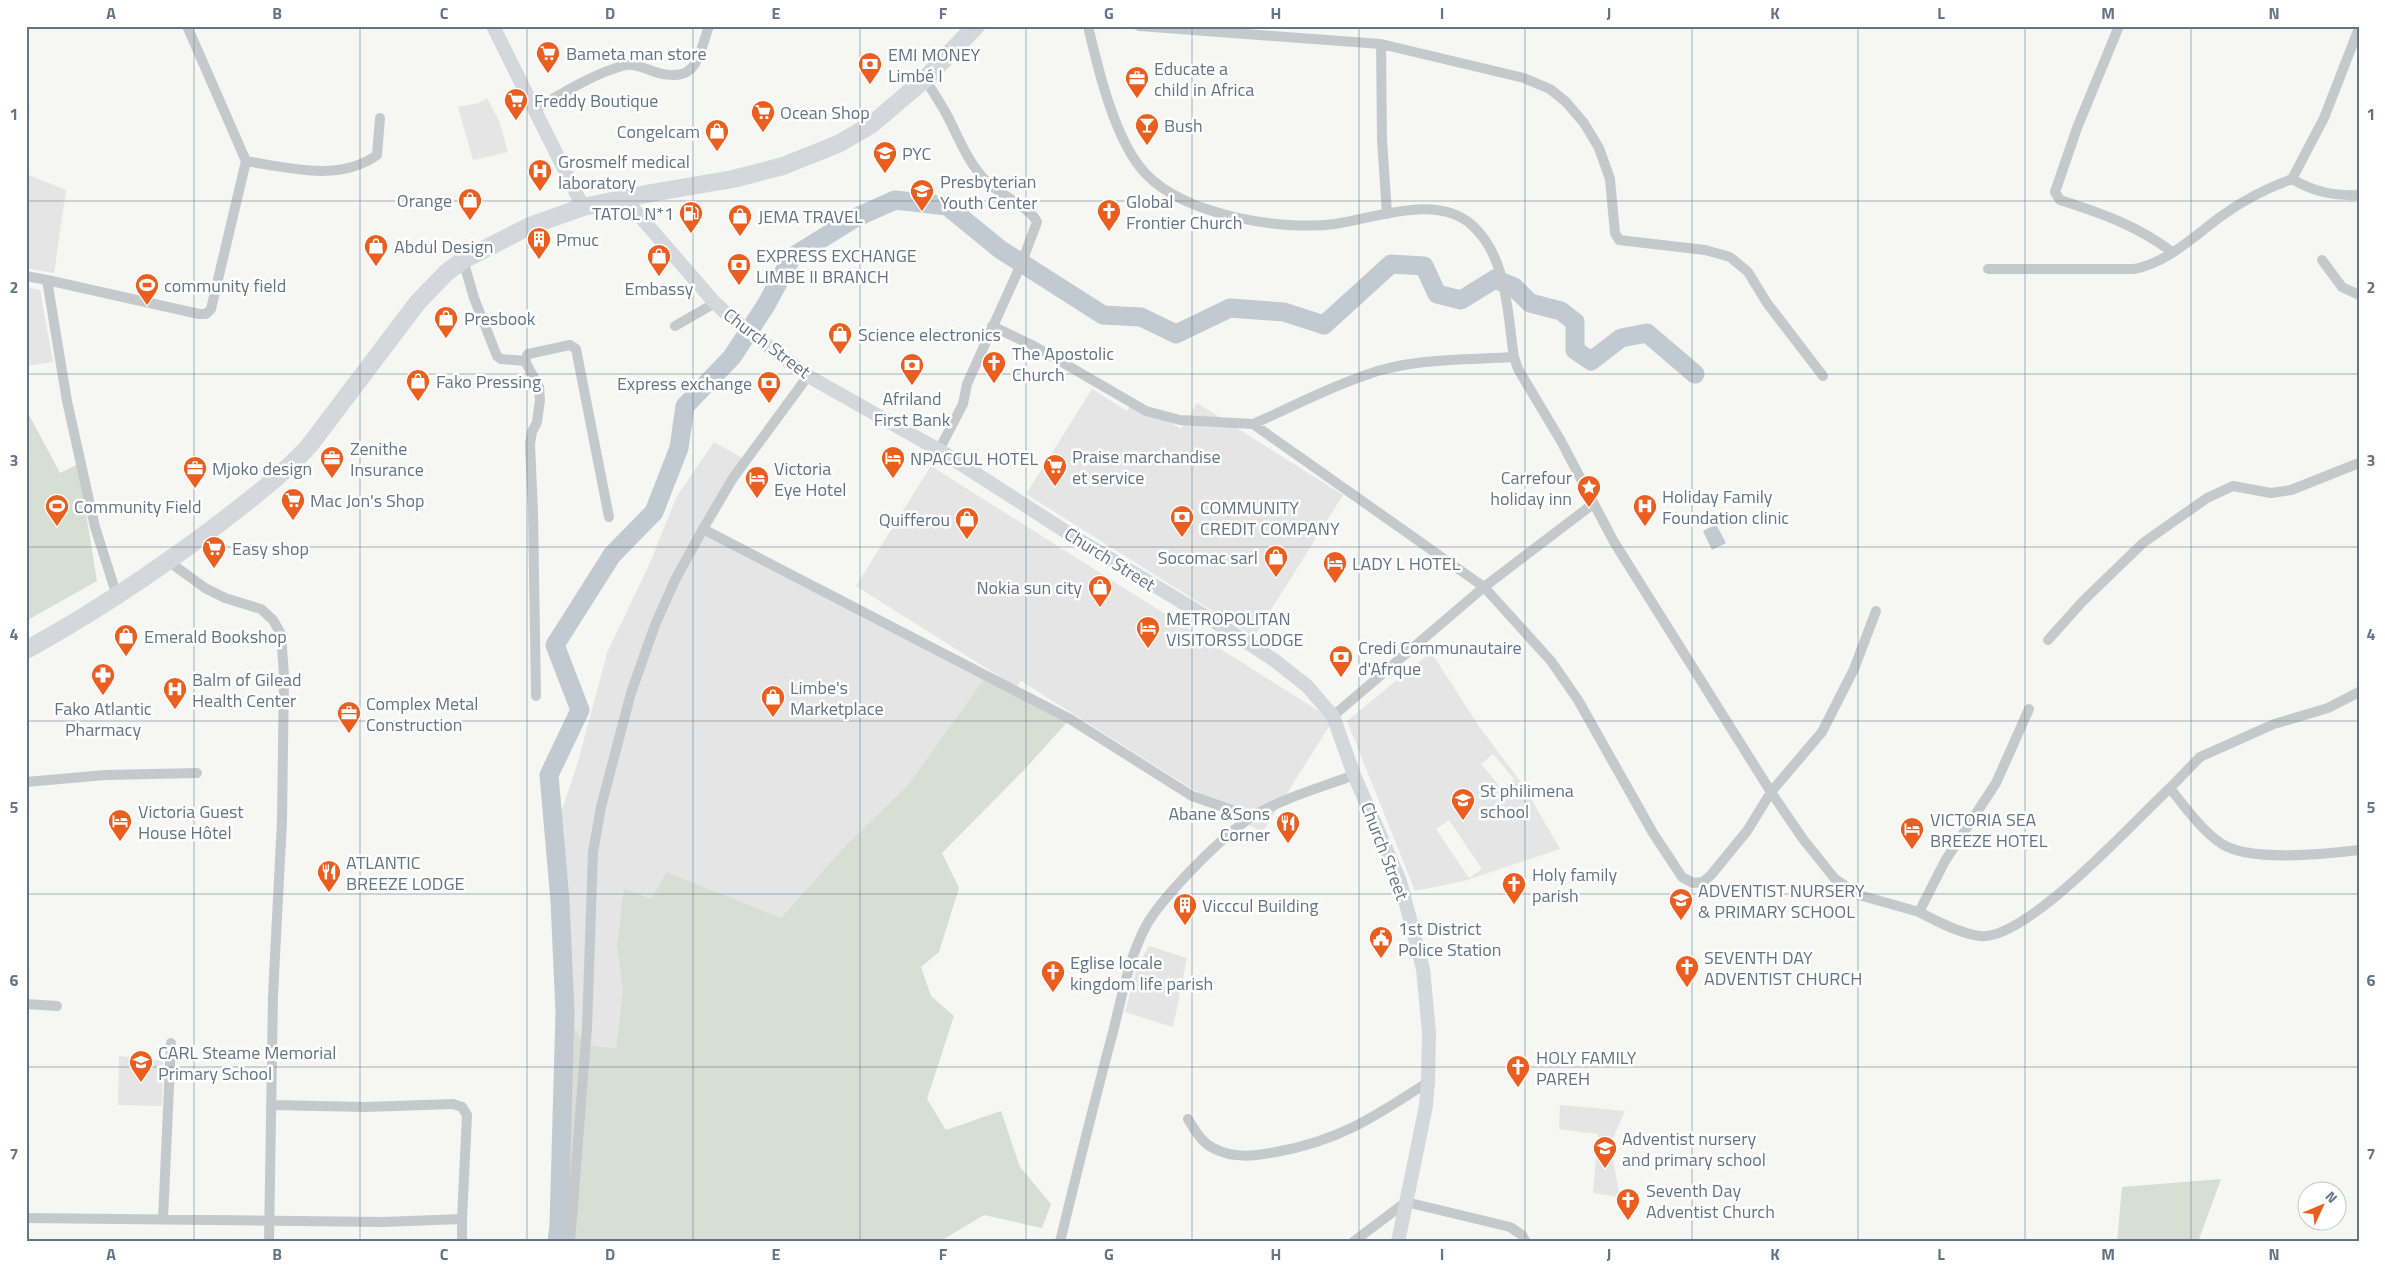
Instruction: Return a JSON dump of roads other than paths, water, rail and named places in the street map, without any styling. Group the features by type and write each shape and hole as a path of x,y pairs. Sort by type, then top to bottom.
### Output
{"highway":[{"path":"26,650 117,596 168,561 248,501 292,465 309,446 418,302 446,273 463,260 530,226 583,207 733,179 783,166 813,154 871,125 925,79 976,26"}],"main road":[{"path":"493,26 583,207"},
{"name":"Church Street","path":"624,198 715,303 736,322 808,376 939,450 1274,660 1307,686 1333,716 1354,775 1400,882 1423,969 1429,1032 1426,1106 1398,1242"}],"street":[{"path":"26,276 199,314 206,314 211,309 246,161 187,26"},
{"path":"534,109 580,84 623,66 632,64 656,73 685,74 697,63 710,26"},
{"path":"1088,26 1107,96 1124,137 1146,174 1167,190 1205,209 1248,220 1285,225 1334,224 1387,214 1433,210 1454,213 1472,225 1486,242 1498,262 1514,357 1527,387 1560,441 1636,579 1771,792 1835,879 1859,895 1920,912 1943,924 1980,937 2000,932 2018,924 2064,891 2200,757 2274,724 2328,708 2359,692"},
{"path":"1139,26 1381,44 1524,78 1550,88 1566,102 1584,123 1599,148 1610,178 1615,233 1619,240 1705,250 1730,257 1748,272 1767,304 1823,376"},
{"path":"2119,26 2077,128 2055,192 2060,200 2122,221 2142,231 2172,252"},
{"path":"1988,269 2144,268 2172,252 2251,196 2292,180 2324,118 2359,28"},
{"path":"1381,44 1382,139 1387,214"},
{"path":"925,79 969,159 986,182 1009,200 1034,215 1037,222 1022,262 967,384 964,404 939,450"},
{"path":"246,161 311,171 339,171 368,162 377,155 380,118"},
{"path":"2292,180 2309,189 2335,196 2359,195"},
{"path":"463,260 474,298 497,356 501,359 525,361"},
{"path":"2322,260 2342,286 2359,295"},
{"path":"46,280 76,440 95,527 117,596"},
{"path":"675,326 715,303"},
{"path":"992,326 1034,346 1146,411 1180,420 1253,424 1366,374 1441,362 1514,357"},
{"path":"536,696 534,511 530,444 532,432 537,422 540,400 538,387 525,361 528,354 570,345 576,349 609,518"},
{"path":"570,1242 587,1027 593,852 601,807 631,693 655,625 675,580 733,478 808,376"},
{"path":"1253,424 1484,587 1551,661 1578,700 1653,833 1682,877 1693,883 1703,882 1711,875 1747,831 1771,792 1822,732 1854,669 1876,611"},
{"path":"2048,640 2083,601 2143,543 2207,498 2233,486 2271,493 2291,490 2359,463"},
{"path":"1333,716 1484,587 1593,504"},
{"path":"704,529 1070,719 1192,796 1252,817"},
{"path":"168,561 205,588 225,598 261,609 273,620 281,634 284,675 282,821 273,995 270,1242"},
{"path":"1920,912 1945,861 1996,783 2029,709"},
{"path":"26,782 62,777 197,773"},
{"path":"1060,1242 1102,1072 1135,953 1148,923 1176,887 1200,861 1252,817 1290,797 1354,775"},
{"path":"2170,788 2187,810 2222,844 2234,849 2248,852 2301,855 2359,850"},
{"path":"26,1004 57,1006"},
{"path":"162,1218 171,1043"},
{"path":"1188,1119 1197,1135 1211,1147 1230,1154 1249,1157 1326,1140 1355,1128 1428,1082"},
{"path":"272,1105 365,1106 437,1103 454,1104 462,1107 467,1115 462,1242"},
{"path":"1353,1242 1406,1202 1510,1227 1522,1235 1526,1242"},
{"path":"26,1218 270,1219 382,1222 462,1219"}],"waterway":[{"path":"557,1242 565,1012 560,901 549,775 580,710 555,645 612,555 654,512 679,448 685,406 732,357 766,305 792,257 855,218 895,200 947,206 1001,250 1103,315 1141,317 1176,334 1230,308 1284,312 1324,325 1391,264 1424,266 1437,294 1461,300 1495,279 1514,287 1530,303 1561,311 1575,322 1575,350 1591,361 1621,338 1647,333 1695,374"}],"place":[{"name":"Bameta man store","path":"548,74"},
{"name":"EMI MONEY Limbé I","path":"870,85"},
{"name":"Educate a child in Africa","path":"1137,99"},
{"name":"Freddy Boutique","path":"516,121"},
{"name":"Ocean Shop","path":"763,133"},
{"name":"Bush","path":"1147,146"},
{"name":"Congelcam","path":"717,152"},
{"name":"PYC","path":"885,174"},
{"name":"Grosmelf medical laboratory","path":"540,192"},
{"name":"Presbyterian Youth Center","path":"922,212"},
{"name":"Orange","path":"470,221"},
{"name":"Global Frontier Church","path":"1109,232"},
{"name":"TATOL N*1","path":"691,234"},
{"name":"JEMA TRAVEL","path":"740,237"},
{"name":"Pmuc","path":"539,260"},
{"name":"Abdul Design","path":"376,267"},
{"name":"Embassy","path":"659,277"},
{"name":"EXPRESS EXCHANGE LIMBE II BRANCH","path":"739,286"},
{"name":"community field","path":"147,306"},
{"name":"Presbook","path":"446,339"},
{"name":"Science electronics","path":"840,355"},
{"name":"The Apostolic Church","path":"994,384"},
{"name":"Afriland First Bank","path":"912,386"},
{"name":"Fako Pressing","path":"418,402"},
{"name":"Express exchange","path":"769,404"},
{"name":"Zenithe Insurance","path":"332,479"},
{"name":"NPACCUL HOTEL","path":"893,479"},
{"name":"Praise marchandise et service","path":"1055,487"},
{"name":"Mjoko design","path":"195,489"},
{"name":"Victoria Eye Hotel","path":"757,499"},
{"name":"Carrefour holiday inn","path":"1589,508"},
{"name":"Mac Jon's Shop","path":"293,521"},
{"name":"Community Field","path":"57,527"},
{"name":"Holiday Family Foundation clinic","path":"1645,527"},
{"name":"COMMUNITY CREDIT COMPANY","path":"1182,538"},
{"name":"Quifferou","path":"967,540"},
{"name":"Easy shop","path":"214,569"},
{"name":"Socomac sarl","path":"1276,578"},
{"name":"LADY L HOTEL","path":"1335,584"},
{"name":"Nokia sun city","path":"1100,608"},
{"name":"METROPOLITAN VISITORSS LODGE","path":"1148,649"},
{"name":"Emerald Bookshop","path":"126,657"},
{"name":"Credi Communautaire d'Afrque","path":"1341,678"},
{"name":"Fako Atlantic Pharmacy","path":"103,696"},
{"name":"Balm of Gilead Health Center","path":"175,710"},
{"name":"Limbe's Marketplace","path":"773,718"},
{"name":"Complex Metal Construction","path":"349,734"},
{"name":"St philimena school","path":"1463,821"},
{"name":"Victoria Guest House Hôtel","path":"120,842"},
{"name":"Abane &Sons Corner","path":"1288,844"},
{"name":"VICTORIA SEA BREEZE HOTEL","path":"1912,850"},
{"name":"ATLANTIC BREEZE LODGE","path":"329,893"},
{"name":"Holy family parish","path":"1514,905"},
{"name":"ADVENTIST NURSERY & PRIMARY SCHOOL","path":"1681,921"},
{"name":"Vicccul Building","path":"1185,926"},
{"name":"1st District Police Station","path":"1381,959"},
{"name":"SEVENTH DAY ADVENTIST CHURCH","path":"1687,988"},
{"name":"Eglise locale kingdom life parish","path":"1053,993"},
{"name":"CARL Steame Memorial Primary School","path":"141,1083"},
{"name":"HOLY FAMILY PAREH","path":"1518,1088"},
{"name":"Adventist nursery and primary school","path":"1605,1169"},
{"name":"Seventh Day Adventist Church","path":"1628,1221"}]}
